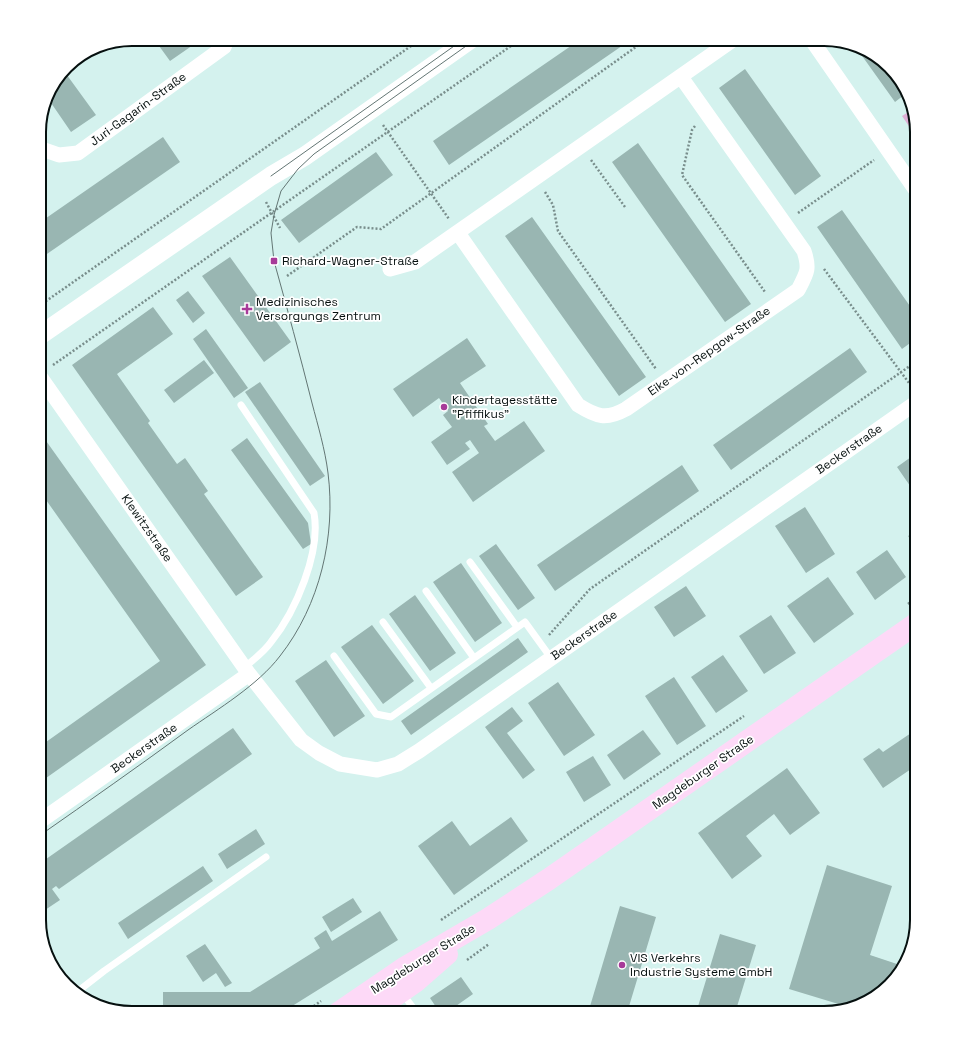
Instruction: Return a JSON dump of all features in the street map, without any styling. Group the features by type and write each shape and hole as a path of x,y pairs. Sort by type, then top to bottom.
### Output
{"main road":[{"name":"Magdeburger Straße","path":"348,1006 404,968 488,919 627,825 910,615"},
{"name":"Magdeburger Straße","path":"380,1006 415,982 488,919"}],"street":[{"name":"Juri-Gagarin-Straße","path":"46,150 59,155 78,153 224,46"},
{"path":"46,331 264,181 305,156 460,46"},
{"path":"390,269 415,262 724,46"},
{"path":"816,46 910,182"},
{"path":"681,77 704,112 804,251 808,264"},
{"name":"Eike-von-Repgow-Straße","path":"458,233 578,405 594,415 612,416 626,409 798,290 807,274 808,264"},
{"name":"Klewitzstraße","path":"46,385 249,674"},
{"name":"Beckerstraße","path":"46,817 249,674 302,740 319,753 340,764 377,770 398,764 419,751 551,658 910,399"}],"lane":[{"path":"241,405 314,513 316,524 314,546 306,577 288,616 272,642 249,674"},
{"path":"470,562 517,627"},
{"path":"426,591 474,658"},
{"path":"384,622 431,688"},
{"path":"334,656 376,714 390,717 525,622 551,658"},
{"path":"81,989 266,856"},
{"path":"401,992 412,1006"}],"path":[{"path":"46,301 411,46"},
{"path":"52,366 511,46"},
{"path":"287,276 357,227 381,229 637,46"},
{"path":"372,108 458,233"},
{"path":"704,112 692,130 682,175 774,306"},
{"path":"581,147 625,207"},
{"path":"784,223 888,150"},
{"path":"536,178 553,206 558,231 665,382"},
{"path":"264,181 272,212 280,228"},
{"path":"808,264 822,267 910,387"},
{"path":"541,644 590,589 910,366"},
{"path":"439,922 750,712"}],"shaded area":[{"path":"907,113 910,128 902,116"}],"building":[{"path":"159,46 192,46 170,61"},
{"path":"571,46 622,46 449,165 433,141"},
{"path":"861,55 881,67 892,80 902,97 895,102"},
{"path":"745,69 821,176 795,195 719,88"},
{"path":"67,75 96,115 71,132 51,103 55,94"},
{"path":"163,137 180,162 46,255 46,218"},
{"path":"638,143 751,304 725,322 612,162"},
{"path":"376,152 393,175 299,243 281,220"},
{"path":"842,210 910,306 910,343 902,349 817,227"},
{"path":"532,217 646,377 619,396 505,236"},
{"name":"Medizinisches Versorgungs Zentrum","path":"230,257 291,342 264,362 202,276"},
{"path":"188,291 205,313 193,323 176,300"},
{"path":"153,307 173,334 117,374 150,421 148,423 177,464 185,458 208,491 204,494 263,577 236,596 72,365"},
{"path":"206,329 248,388 234,398 193,339"},
{"path":"467,338 486,366 460,383 488,424 484,426 495,441 524,421 545,451 473,502 452,472 479,453 470,440 465,443 470,449 447,465 431,442 452,427 443,415 448,411 439,398 413,417 393,389"},
{"path":"850,348 867,372 731,470 713,445"},
{"path":"204,360 214,373 174,403 164,390"},
{"path":"260,382 325,476 310,486 245,392"},
{"path":"247,438 308,523 311,544 303,549 231,450"},
{"path":"46,441 206,665 46,778 46,742 160,661 46,500"},
{"path":"910,458 910,486 897,467"},
{"path":"682,465 699,491 555,591 537,565"},
{"path":"805,507 835,554 806,573 775,526"},
{"path":"496,544 535,598 518,610 479,556"},
{"path":"887,550 906,577 875,600 856,572"},
{"path":"461,563 502,623 475,642 433,582"},
{"path":"828,577 854,614 814,643 787,606"},
{"path":"686,586 706,616 674,637 654,607"},
{"path":"415,595 456,653 430,671 389,614"},
{"path":"771,615 796,653 764,674 739,636"},
{"path":"372,625 414,681 383,704 341,647"},
{"path":"518,638 528,652 411,735 401,721"},
{"path":"723,655 748,691 716,713 691,677"},
{"path":"326,660 365,716 334,737 295,681"},
{"path":"674,677 706,726 677,745 645,696"},
{"path":"558,682 595,735 564,756 528,703"},
{"path":"512,707 523,721 507,733 535,770 523,779 485,727"},
{"path":"233,728 252,754 59,889 56,886 52,889 60,900 46,909 46,859"},
{"path":"643,730 661,754 624,780 607,755"},
{"path":"910,734 910,770 883,788 863,759 879,748 883,752"},
{"path":"593,756 611,785 584,802 566,772"},
{"path":"787,768 820,813 790,835 774,814 746,836 762,856 732,879 698,833"},
{"path":"511,817 528,841 454,895 418,846 452,821 470,846"},
{"path":"256,829 265,844 227,869 218,854"},
{"path":"827,865 892,886 870,955 897,964 885,981 867,994 857,999 839,1004 789,989"},
{"path":"203,866 213,881 128,939 118,923"},
{"path":"353,898 362,912 331,932 322,917"},
{"name":"VIS Verkehrs Industrie Systeme GmbH","path":"620,906 656,917 629,1006 590,1006"},
{"path":"380,911 398,940 292,1006 163,1006 163,992 250,992 320,948 314,938 326,930 332,941"},
{"name":"VIS Verkehrs Industrie Systeme GmbH","path":"720,934 756,945 737,1006 698,1006"},
{"path":"205,944 232,983 225,987 216,973 203,982 186,956"},
{"path":"461,977 473,994 456,1006 435,1006 430,998"}],"tram line":[{"path":"271,176 454,46"},
{"path":"46,831 249,687 261,677 280,656 306,615 322,569 327,545 330,521 330,497 327,464 323,446 274,261 271,233 274,215 281,191 298,169 314,154 466,46"}],"place":[{"name":"Richard-Wagner-Straße","path":"274,261"},
{"name":"Medizinisches Versorgungs Zentrum","path":"247,309"},
{"name":"Kindertagesstätte \"Pfiffikus\"","path":"444,407"},
{"name":"VIS Verkehrs Industrie Systeme GmbH","path":"622,965"}]}
